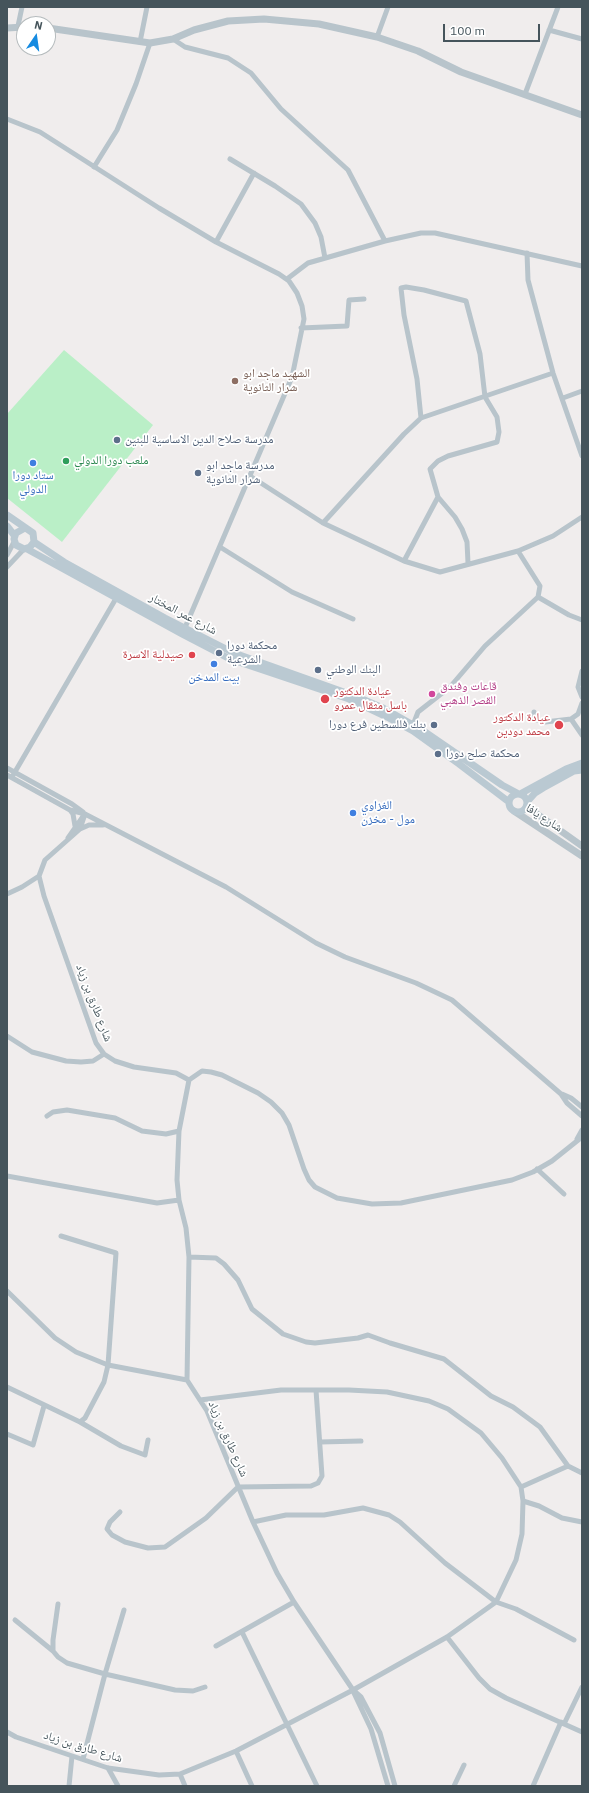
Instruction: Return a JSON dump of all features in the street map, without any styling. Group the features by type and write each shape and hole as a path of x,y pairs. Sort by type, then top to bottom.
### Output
{"main road":[{"path":"7,515 33,533 34,542 26,549 18,547 7,526"},
{"path":"14,539 18,531 25,528"},
{"name":"شارع عمر المختار","path":"34,542 118,596"},
{"name":"شارع عمر المختار","path":"26,549 184,631 230,659 349,699 387,717 412,731 509,802"},
{"name":"شارع عمر المختار","path":"184,631 254,661 355,696 413,725 502,785 519,793"},
{"path":"582,763 512,795 509,802 509,807 514,811 520,812 535,793 574,771 582,770"},
{"path":"519,793 525,797 527,804"}],"street":[{"path":"140,42 148,7"},
{"path":"377,37 388,7"},
{"path":"525,94 558,7"},
{"path":"56,29 150,43 173,39 194,30 228,21 264,19 319,24 377,37 418,51 461,72 582,115"},
{"path":"549,30 582,39"},
{"path":"173,39 185,47 228,58 251,73 281,109 348,170 385,241"},
{"path":"94,167 117,130 150,43"},
{"path":"7,119 40,132 216,242 287,279 297,293 302,306 304,319 292,377 184,631"},
{"path":"230,159 301,204 315,223 321,237 325,258"},
{"path":"216,242 254,173"},
{"path":"287,279 308,263 385,241 421,233 435,234 582,266"},
{"path":"527,254 528,280 553,373 582,456"},
{"path":"421,418 418,379 404,314 401,288 424,290 466,301 480,354 485,397 497,417 499,428 498,441 494,444 448,456 432,466 430,473 438,497 456,517 462,529 467,542 468,564"},
{"path":"301,328 347,326 349,300 364,299"},
{"path":"324,523 404,434 421,418 553,373"},
{"path":"563,398 582,391"},
{"path":"250,476 324,523 404,561 440,572 518,551 553,536 582,517"},
{"path":"404,561 438,497"},
{"path":"7,555 14,539"},
{"path":"220,547 292,592 353,620"},
{"path":"7,567 26,549"},
{"path":"413,725 418,712 450,687 485,646 538,597 540,586 518,551"},
{"path":"85,814 70,810 9,776 14,772 118,596"},
{"path":"538,597 569,615 582,620"},
{"path":"582,671 578,687 582,697"},
{"path":"534,712 534,719 545,722 571,719 578,714 582,703"},
{"path":"571,719 582,735"},
{"path":"7,768 72,804 85,814 105,825 226,888 316,943 345,957 416,984 452,1000 561,1094 567,1103 582,1116"},
{"name":"شارع يافا","path":"527,804 537,814 582,846"},
{"path":"70,810 78,828"},
{"name":"شارع يافا","path":"514,811 582,856"},
{"path":"7,894 22,887 39,876 45,860 78,828 85,814"},
{"path":"78,828 89,825 105,825"},
{"name":"شارع طارق بن زياد","path":"39,876 44,896 96,1043 104,1054 115,1061 134,1067 176,1073 189,1080"},
{"path":"7,1036 32,1052 66,1061 93,1061 104,1054"},
{"path":"7,1291 62,1344 76,1352 108,1365 187,1380 189,1257 186,1228 179,1200 177,1180 179,1131 189,1080 202,1071 222,1075 258,1093 272,1102 282,1113 289,1126 309,1180 321,1192 337,1198 372,1204 401,1203 512,1180 537,1170 552,1161 582,1137"},
{"path":"561,1094 571,1098 582,1107"},
{"path":"47,1116 53,1112 67,1110 115,1118 142,1131 166,1134 179,1131"},
{"path":"575,1143 582,1130"},
{"path":"537,1170 564,1194"},
{"path":"7,1176 142,1201 163,1203 179,1200"},
{"path":"61,1236 116,1253 108,1365 104,1382 85,1418 80,1422"},
{"path":"189,1257 216,1258 224,1264 238,1280 252,1309 283,1334 306,1342 358,1338 368,1334 390,1343 432,1354 446,1360 491,1396 513,1407 540,1427 568,1466 582,1473"},
{"name":"شارع طارق بن زياد","path":"7,1732 16,1737 108,1768 159,1775 180,1774 236,1751 353,1690 277,1574 238,1487 216,1430 200,1400 187,1380"},
{"path":"7,1388 80,1422 121,1446 145,1455 148,1440"},
{"path":"200,1400 281,1390 316,1390 387,1392 429,1401 448,1409 481,1433 502,1458 521,1487 523,1501 522,1534 516,1560 496,1602 447,1637 353,1690"},
{"path":"120,1512 110,1522 107,1529 112,1535 125,1542 148,1548 165,1547 206,1518 238,1487 311,1486 318,1483 322,1476 316,1390"},
{"path":"7,1434 33,1445 44,1406"},
{"path":"320,1442 361,1441"},
{"path":"521,1487 568,1466"},
{"path":"523,1501 539,1506 562,1518 582,1522"},
{"path":"253,1522 286,1515 324,1515 363,1508 376,1510 389,1515 400,1522 445,1563 496,1602 516,1609 574,1640"},
{"path":"216,1646 294,1602"},
{"path":"53,1651 58,1604"},
{"path":"84,1759 105,1674 124,1610"},
{"path":"15,1620 67,1663 105,1674 175,1690 193,1691 205,1687"},
{"path":"242,1632 317,1786"},
{"path":"447,1637 479,1678 490,1689 506,1698 582,1732"},
{"path":"533,1786 563,1723 582,1688"},
{"path":"353,1690 371,1729 388,1786"},
{"path":"353,1690 361,1697 375,1722 396,1786"},
{"path":"236,1751 252,1786"},
{"path":"69,1786 72,1756"},
{"path":"454,1786 464,1765"},
{"path":"108,1768 118,1786"},
{"path":"180,1774 185,1786"}],"green space":[{"name":"ملعب دورا الدولي","path":"64,350 153,425 62,542 7,498 7,414"}],"place":[{"name":"الشهيد ماجد ابو شرار الثانوية","path":"235,381"},
{"name":"مدرسة صلاح الدين الاساسية للبنين","path":"117,440"},
{"name":"ملعب دورا الدولي","path":"66,461"},
{"name":"ستاد دورا الدولي","path":"33,463"},
{"name":"مدرسة ماجد ابو شرار الثانوية","path":"198,473"},
{"name":"محكمة دورا الشرعية","path":"219,653"},
{"name":"صيدلية الاسرة","path":"192,655"},
{"name":"بيت المدخن","path":"214,664"},
{"name":"البنك الوطني","path":"318,670"},
{"name":"قاعات وفندق القصر الذهبي","path":"432,694"},
{"name":"عيادة الدكتور باسل مثقال عمرو","path":"325,699"},
{"name":"بنك فللسطين فرع دورا","path":"434,725"},
{"name":"عيادة الدكتور محمد دودين","path":"559,725"},
{"name":"محكمة صلح دورا","path":"438,754"},
{"name":"الغزاوي مول - مخزن","path":"353,813"}]}
